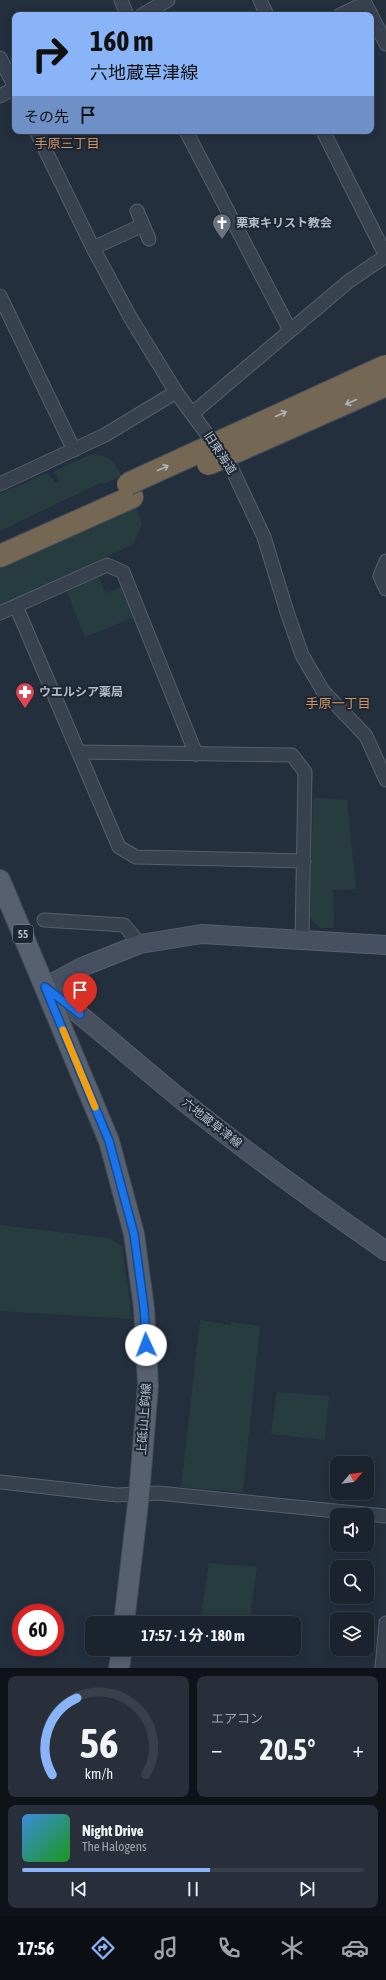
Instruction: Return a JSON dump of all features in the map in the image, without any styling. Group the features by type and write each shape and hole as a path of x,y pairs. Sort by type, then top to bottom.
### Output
{"highway":[{"path":"0,556 386,366"},
{"path":"0,541 130,491 386,386"}],"main road":[{"name":"上砥山上鈎線","path":"0,880 109,1141 134,1234 144,1308 148,1386 139,1495 125,1616"},
{"path":"45,987 82,967 140,944 202,934 386,945"},
{"name":"六地蔵草津線","path":"45,987 96,1026 188,1105 296,1188 386,1251"},
{"path":"119,1668 121,1656"}],"street":[{"path":"121,0 126,12"},
{"path":"147,12 168,0"},
{"path":"260,0 266,12"},
{"path":"346,12 366,3 370,12"},
{"path":"374,19 386,44"},
{"path":"0,58 12,82"},
{"path":"0,96 12,90"},
{"name":"旧東海道","path":"37,134 93,248 130,317 176,392 193,412 231,467 264,537 302,655 323,691 366,736 386,780"},
{"path":"188,134 290,330"},
{"path":"193,412 349,281 386,256 325,134"},
{"path":"136,211 149,239"},
{"path":"93,248 143,225"},
{"path":"0,296 74,450"},
{"path":"0,484 105,434 176,392"},
{"path":"386,561 380,576 386,589"},
{"path":"0,613 107,565 123,572 196,754"},
{"path":"16,606 120,847 136,857 304,861"},
{"path":"80,752 292,755 305,772 302,940"},
{"path":"44,920 124,925 140,944"},
{"path":"0,1482 117,1495 158,1493 386,1516"},
{"path":"382,1668 386,1623"}],"green space":[{"path":"92,454 103,456 111,460 122,476 104,484 100,483 0,531 0,494 47,473 56,483 59,481 54,471"},
{"path":"135,505 142,524 134,544 0,605 0,567 115,517"},
{"path":"98,576 106,593 122,587 135,617 85,637 67,592"},
{"path":"313,798 347,800 356,889 333,890 334,928 320,928 310,918"},
{"path":"0,1225 109,1238 122,1246 132,1319 0,1311"},
{"path":"200,1320 230,1325 231,1322 260,1326 243,1492 181,1487"},
{"path":"277,1392 329,1396 325,1440 271,1434"},
{"path":"209,1563 257,1567 250,1616 201,1616"}],"slow traffic":[{"path":"63,1030 95,1107"}],"place":[{"name":"栗東キリスト教会","path":"222,240"},
{"name":"ウエルシア薬局","path":"25,709"}],"district":[{"name":"手原三丁目","path":"67,143"},
{"name":"手原一丁目","path":"338,703"}],"route":[{"path":"80,1014 45,987 109,1141 134,1234 144,1308 146,1345"}]}
